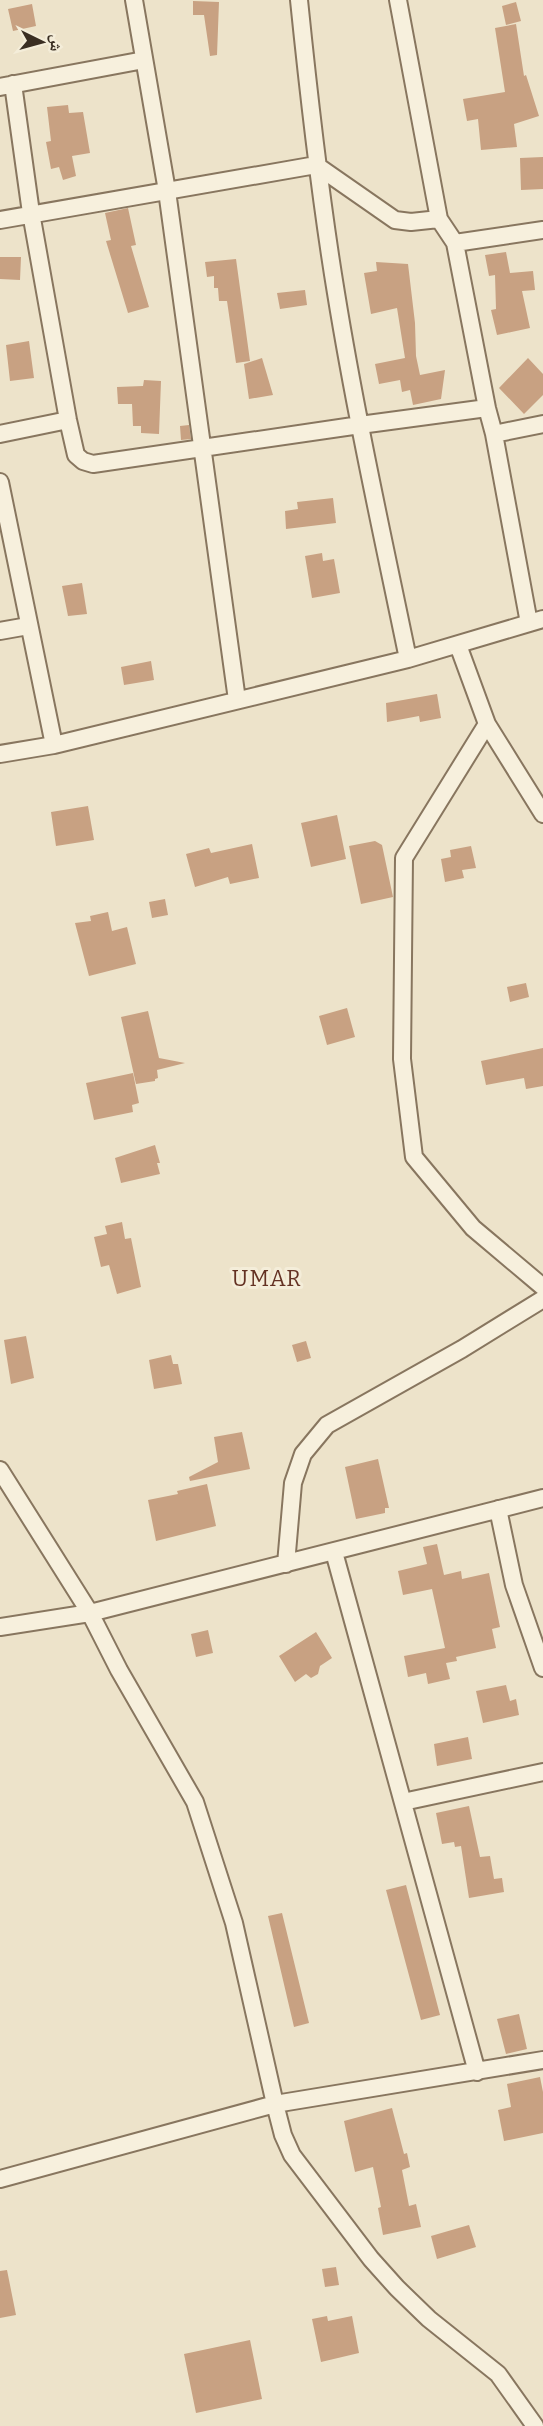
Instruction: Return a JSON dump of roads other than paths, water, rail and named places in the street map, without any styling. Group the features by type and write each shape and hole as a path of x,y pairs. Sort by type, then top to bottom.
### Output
{"street":[{"path":"134,0 167,191 237,700"},
{"path":"299,0 316,165 336,294 408,659"},
{"path":"0,754 54,745 408,659 536,621 487,408 454,243 439,219 398,0"},
{"path":"144,60 6,86 76,455 83,461 93,464 360,424 487,408"},
{"path":"0,220 316,165 395,220 411,222 439,219"},
{"path":"454,243 543,230"},
{"path":"0,434 68,420"},
{"path":"494,434 543,424"},
{"path":"0,482 54,745"},
{"path":"0,631 28,626"},
{"path":"459,645 487,724 543,814"},
{"path":"487,724 404,858 402,1059 414,1157 473,1228 543,1287"},
{"path":"286,1564 293,1483 303,1454 327,1425 462,1349 543,1299"},
{"path":"0,1470 90,1613 119,1670 195,1802 234,1923 274,2104 283,2135 292,2155 371,2259 397,2288 429,2319 498,2374 535,2426"},
{"path":"0,1627 90,1613 543,1498"},
{"path":"498,1509 514,1585 543,1668"},
{"path":"334,1552 477,2072"},
{"path":"402,1802 543,1772"},
{"path":"0,2179 274,2104 543,2060"}],"district":[{"name":"UMAR","path":"267,1278"}]}
